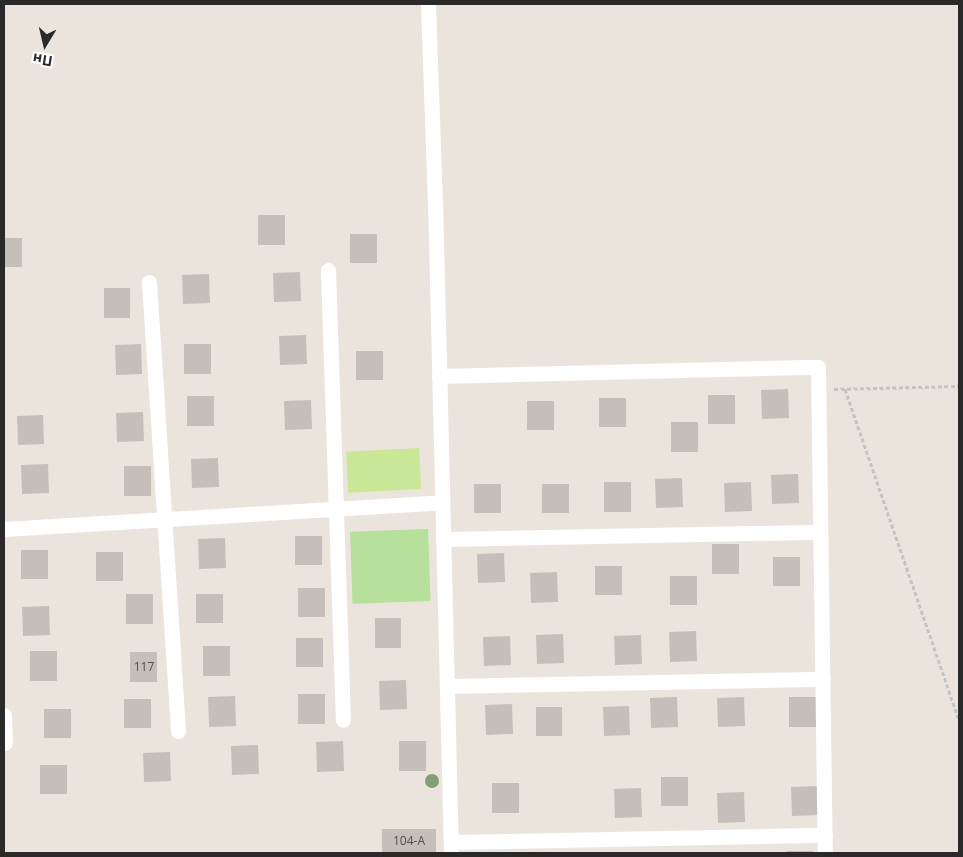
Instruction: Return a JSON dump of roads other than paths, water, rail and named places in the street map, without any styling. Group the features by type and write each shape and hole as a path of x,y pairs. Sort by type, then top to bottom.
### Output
{"street":[{"path":"428,4 451,848 825,835"},
{"path":"328,270 343,720"},
{"path":"149,282 178,731"},
{"path":"439,376 818,367 825,853"},
{"path":"4,529 442,502"},
{"path":"443,539 820,532"},
{"path":"447,686 823,679"},
{"path":"4,716 5,743"}]}
